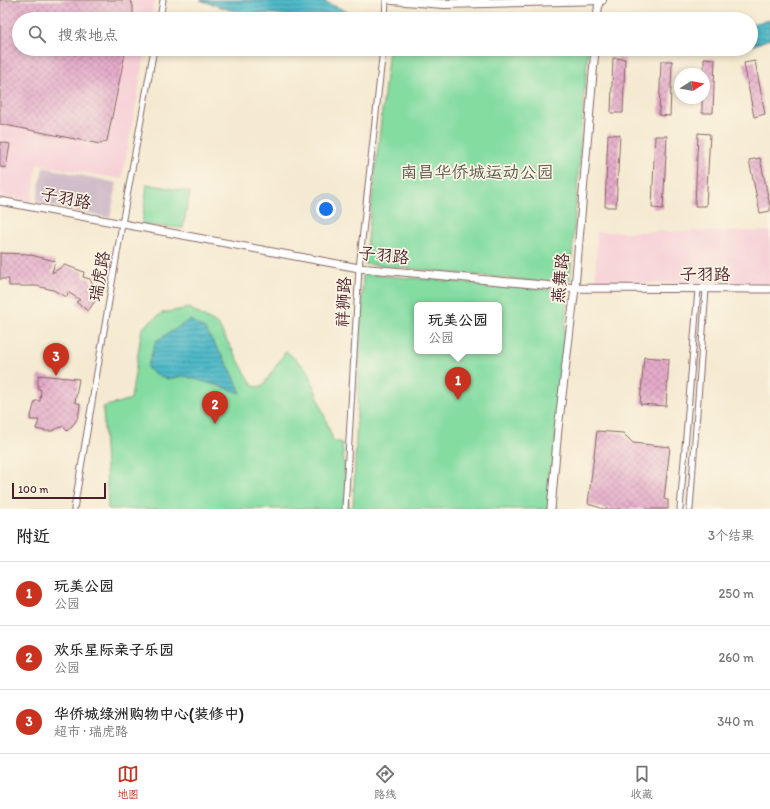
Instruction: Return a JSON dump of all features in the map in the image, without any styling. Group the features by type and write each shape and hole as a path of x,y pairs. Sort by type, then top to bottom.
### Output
{"main road":[{"path":"392,0 444,4 602,0"}],"street":[{"path":"161,12 163,0"},
{"path":"386,0 386,12"},
{"path":"598,12 599,0"},
{"name":"瑞虎路","path":"74,509 122,224 153,56"},
{"name":"祥狮路","path":"345,509 359,268 382,56"},
{"name":"燕舞路","path":"551,509 558,429 575,288 594,56"},
{"name":"子羽路","path":"0,201 359,268 575,288 770,289"},
{"path":"680,509 698,289"},
{"path":"690,509 706,289"}],"shaded area":[{"path":"0,0 155,0 152,12 12,12 12,56 145,56 122,179 37,164 32,202 0,196"},
{"path":"43,167 117,183 110,218 36,202"},
{"path":"770,231 770,283 595,283 597,232"}],"green space":[{"name":"南昌华侨城运动公园","path":"388,56 587,56 570,281 562,284 365,264"},
{"path":"147,184 190,192 183,228 142,225"},
{"path":"363,274 568,291 550,509 353,509"},
{"path":"189,308 218,325 253,386 262,387 286,351 308,370 333,440 342,443 349,509 108,509 103,407 131,399 142,328 162,313"}],"water":[{"path":"200,0 321,0 349,12 240,12"},
{"path":"770,20 770,39 758,44 758,23"},
{"path":"190,320 205,329 231,370 241,393 184,376 168,379 159,376 147,368 156,341"}],"building":[{"path":"0,0 130,0 133,6 133,12 12,12 12,56 125,56 107,141 100,144 0,124"},
{"path":"613,58 625,59 623,113 611,113"},
{"path":"704,58 715,59 713,113 702,113 702,104 710,104 710,68 704,68"},
{"path":"661,61 672,61 670,116 659,115"},
{"path":"755,61 765,114 754,117 744,63"},
{"path":"698,133 710,134 706,206 695,206"},
{"path":"608,134 620,135 616,207 605,207"},
{"path":"655,136 667,136 663,209 652,208"},
{"path":"0,142 10,144 6,168 0,167"},
{"path":"760,158 770,211 760,213 749,160"},
{"path":"0,253 27,254 55,261 52,273 65,265 84,272 83,277 90,279 95,289 92,292 97,298 88,311 76,302 80,300 68,292 67,297 53,290 37,286 9,286 9,279 0,279"},
{"path":"644,357 669,359 666,406 640,404"},
{"path":"38,375 79,379 75,402 80,404 79,414 76,421 67,431 63,426 52,431 36,429 39,420 30,420 35,401 40,401 41,390 38,389"},
{"path":"597,431 623,433 633,443 670,447 664,499 668,500 668,509 604,509 588,504"}],"place":[{"name":"华侨城绿洲购物中心(装修中)","path":"56,376"},
{"name":"玩美公园","path":"458,400"},
{"name":"欢乐星际亲子乐园","path":"215,424"}]}
